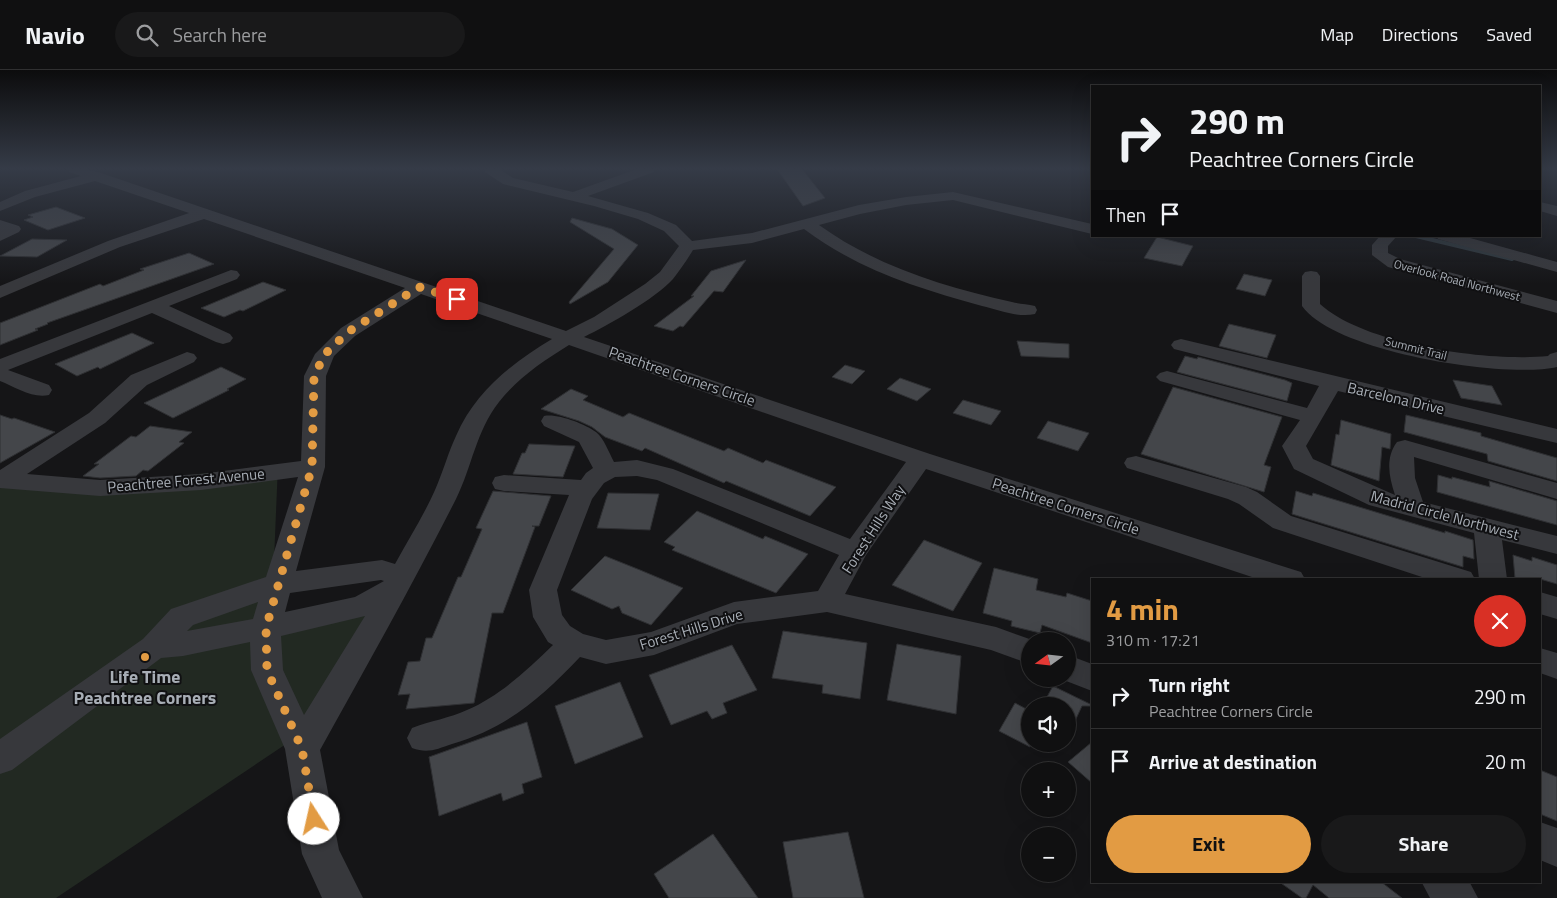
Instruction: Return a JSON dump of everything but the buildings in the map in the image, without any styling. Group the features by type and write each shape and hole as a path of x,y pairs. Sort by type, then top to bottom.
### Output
{"street":[{"name":"Peachtree Corners Circle","path":"190,208 921,459 1288,578"},
{"path":"612,208 643,216 670,228 688,246"},
{"path":"302,749 399,582 448,490 468,434 489,400 508,378 533,359 569,337 601,321 651,288 666,276 688,246 752,238 873,208"},
{"path":"1017,208 1091,229"},
{"path":"0,293 93,253 150,241 214,216"},
{"path":"807,224 849,253 892,274 1013,308 1028,310"},
{"path":"0,225 13,229 0,236"},
{"name":"Overlook Road Northwest","path":"1388,237 1380,245 1380,255 1394,263 1557,307"},
{"path":"1448,237 1557,266"},
{"path":"0,366 231,275"},
{"name":"Summit Trail","path":"1310,276 1310,306 1327,319 1359,333 1410,349 1482,362 1534,365 1554,362 1557,358"},
{"path":"343,898 321,854 302,749 267,670 266,628 277,584 312,467 314,376 325,354 348,332 419,287"},
{"path":"153,306 223,338"},
{"path":"1182,345 1332,383"},
{"path":"1,480 97,418 139,380 187,358"},
{"path":"0,374 41,390"},
{"path":"1166,378 1313,417"},
{"name":"Barcelona Drive","path":"1313,417 1332,383 1557,436"},
{"name":"Madrid Circle Northwest","path":"1313,417 1294,446 1303,464 1378,499 1557,545"},
{"path":"552,421 588,437 596,479"},
{"path":"1413,509 1401,474 1400,461 1404,447 1557,491"},
{"name":"Forest Hills Way","path":"827,601 855,551 921,459"},
{"path":"1136,463 1248,498 1282,522 1458,578"},
{"name":"Peachtree Forest Avenue","path":"1,480 100,488 201,482 312,467"},
{"path":"504,483 596,479 637,468 664,474 855,551"},
{"name":"Forest Hills Drive","path":"596,479 580,498 543,590 548,617 559,634 574,643 606,652 654,643 734,613 827,601 996,639 1021,649"},
{"path":"1487,527 1493,578"},
{"path":"0,759 154,647 182,617 277,584 382,570 399,582"},
{"path":"154,647 183,644 266,628 362,606 399,582"},
{"path":"1541,603 1557,608"},
{"path":"424,738 484,718 513,700 547,671 574,643"},
{"path":"1541,660 1557,666"},
{"path":"1076,671 1091,678"},
{"path":"1541,840 1557,849"},
{"path":"1444,883 1458,898"}],"shaded area":[{"name":"Life Time Peachtree Corners","path":"278,465 273,584 283,630 371,608 307,730 56,898 0,898 0,479 81,487"}],"waterway":[{"path":"1420,237 1512,259"}],"place":[{"name":"Life Time Peachtree Corners","path":"145,657"}],"route":[{"path":"314,819 302,749 267,670 266,628 282,566 312,467 314,376 325,354 348,332 411,294 419,287 457,299"}]}
